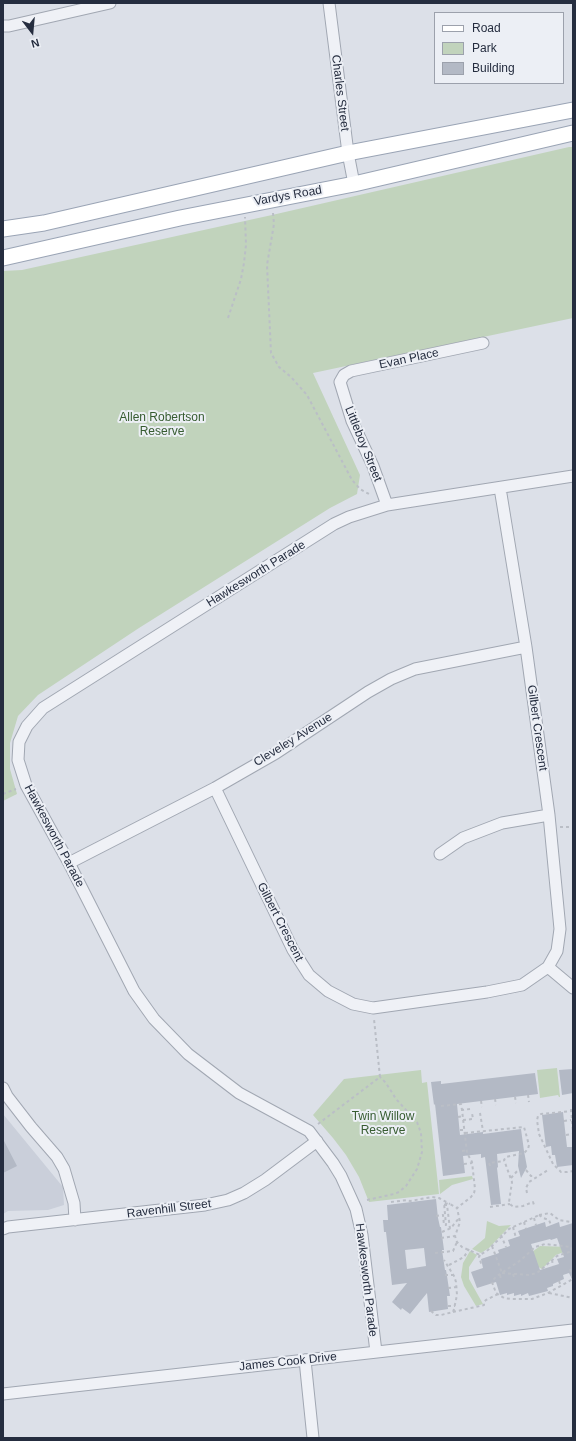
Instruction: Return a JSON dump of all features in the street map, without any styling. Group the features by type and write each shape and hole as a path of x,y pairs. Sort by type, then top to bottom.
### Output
{"main road":[{"path":"3,229 44,223 348,153 573,110"},
{"name":"Vardys Road","path":"3,258 242,205 354,184 573,133"}],"street":[{"path":"3,26 9,26 110,3"},
{"name":"Charles Street","path":"329,3 348,153 354,184"},
{"name":"Evan Place","path":"340,382 344,375 351,370 483,343"},
{"name":"Littleboy Street","path":"340,382 352,421 373,466 387,505"},
{"name":"Hawkesworth Parade","path":"376,1352 364,1250 359,1221 356,1209 341,1176 309,1131 239,1093 188,1054 154,1019 134,991 69,863 26,786 18,760 19,742 27,726 43,708 334,524 349,517 387,505 573,476"},
{"name":"Gilbert Crescent","path":"215,788 293,950 309,975 328,991 352,1004 373,1008 487,992 522,985 548,967 557,951 560,929 549,815 526,647 500,488"},
{"name":"Cleveley Avenue","path":"69,863 215,788 276,753 368,692 391,679 415,669 526,647"},
{"path":"440,854 463,838 502,823 549,815"},
{"path":"548,967 573,988"},
{"path":"3,1088 11,1102 30,1127 57,1157 64,1169 74,1203 75,1220"},
{"name":"Ravenhill Street","path":"3,1229 8,1227 205,1205 228,1200 244,1193 265,1180 317,1141"},
{"name":"James Cook Drive","path":"3,1394 573,1330"},
{"path":"305,1360 313,1438"}],"path":[{"path":"228,318 240,279 245,251 245,220 242,205"},
{"path":"273,211 274,224 268,265 271,353 279,367 291,377 307,395 352,480 360,489 369,494"},
{"path":"3,794 26,786"},
{"path":"367,1200 394,1194 406,1186 417,1169 422,1152 422,1138 417,1122 396,1099 386,1083 380,1077 373,1008"},
{"path":"309,1131 380,1077"},
{"path":"528,1095 529,1102"},
{"path":"515,1097 516,1103"},
{"path":"495,1099 496,1105"},
{"path":"481,1101 482,1107"},
{"path":"441,1106 461,1104 467,1150 472,1163 475,1189 474,1193 457,1208"},
{"path":"462,1110 470,1108"},
{"path":"566,1135 573,1133 571,1120 572,1110 541,1114 538,1116 537,1123 540,1136 549,1158 556,1168 564,1172 573,1171"},
{"path":"458,1117 473,1119 472,1113"},
{"path":"480,1113 483,1131"},
{"path":"564,1121 571,1120"},
{"path":"465,1133 524,1127 529,1139 529,1148 526,1152 507,1156 504,1161"},
{"path":"462,1150 467,1150"},
{"path":"490,1166 489,1163 504,1161"},
{"path":"504,1161 511,1178 512,1186 509,1201 510,1204"},
{"path":"464,1164 472,1163"},
{"path":"511,1178 519,1169"},
{"path":"526,1170 531,1176 536,1176"},
{"path":"527,1193 527,1185 536,1176 548,1170"},
{"path":"391,1202 410,1201 432,1197 438,1198 457,1208 460,1222 455,1236 457,1242 462,1247 480,1255"},
{"path":"490,1207 510,1204 517,1207 533,1202 534,1205"},
{"path":"444,1205 444,1203 450,1204"},
{"path":"436,1216 443,1215 444,1225 446,1225 444,1205"},
{"path":"444,1205 447,1205 448,1225 450,1229"},
{"path":"480,1255 492,1246 501,1235 513,1227 539,1215 550,1213 559,1220 573,1221"},
{"path":"539,1215 549,1220 551,1225"},
{"path":"442,1232 450,1229 459,1218"},
{"path":"534,1218 536,1225"},
{"path":"524,1222 526,1229"},
{"path":"453,1226 458,1229"},
{"path":"513,1227 516,1238"},
{"path":"501,1235 506,1247"},
{"path":"441,1238 455,1236"},
{"path":"435,1253 453,1251 457,1242"},
{"path":"501,1274 535,1274 540,1272 560,1254 572,1251 571,1247 545,1244 538,1246 501,1274 492,1282 498,1294 511,1299 526,1300 539,1297 573,1279 570,1270"},
{"path":"492,1246 501,1274 501,1279"},
{"path":"448,1266 464,1257 469,1249"},
{"path":"480,1255 479,1257 482,1263"},
{"path":"444,1260 453,1274 457,1287 453,1312"},
{"path":"552,1260 553,1266"},
{"path":"533,1269 535,1274"},
{"path":"445,1275 453,1274"},
{"path":"513,1274 515,1280"},
{"path":"559,1281 561,1286"},
{"path":"448,1288 457,1287"},
{"path":"549,1293 573,1298"},
{"path":"432,1311 438,1315 484,1305 486,1300 498,1294"},
{"path":"448,1306 455,1306"}],"shaded area":[{"path":"3,1114 63,1187 64,1205 48,1210 8,1211 3,1214"}],"green space":[{"name":"Allen Robertson Reserve","path":"573,147 573,318 313,373 360,475 357,494 330,508 139,628 38,695 18,716 10,743 10,769 17,794 3,801 3,271 22,270"},
{"path":"557,1068 560,1097 558,1095 540,1098 537,1070"},
{"name":"Twin Willow Reserve","path":"421,1070 422,1083 427,1082 439,1194 369,1202 359,1177 346,1155 313,1115 344,1079"},
{"path":"472,1176 473,1179 452,1185 440,1194 439,1180"},
{"path":"487,1221 499,1226 511,1225 489,1248 481,1253 472,1249 485,1238"},
{"path":"540,1246 569,1247 569,1250 556,1255 542,1269 524,1258"},
{"path":"470,1251 477,1255 469,1267 469,1279 483,1304 476,1306 464,1286 461,1277 463,1263"}],"building":[{"path":"573,1069 573,1093 562,1095 559,1070"},
{"path":"535,1073 538,1094 457,1104 460,1135 483,1132 483,1134 521,1129 527,1167 521,1178 518,1166 519,1151 497,1154 501,1204 491,1205 485,1157 481,1158 481,1154 463,1156 465,1173 443,1176 431,1082 441,1081 441,1084"},
{"path":"563,1112 567,1147 573,1147 573,1165 557,1167 555,1155 552,1155 551,1146 546,1147 542,1115"},
{"path":"3,1139 17,1166 3,1173"},
{"path":"436,1199 444,1250 442,1250 450,1296 447,1296 448,1309 429,1312 427,1293 410,1314 402,1308 401,1310 392,1302 407,1283 392,1285 386,1232 384,1232 383,1220 388,1220 387,1205","holes":["424,1248 426,1266 407,1269 405,1250"]},
{"path":"545,1222 546,1227 559,1222 560,1227 573,1223 573,1279 569,1273 563,1275 564,1279 547,1288 548,1291 529,1296 528,1293 521,1296 521,1294 514,1296 514,1293 500,1295 496,1282 477,1288 471,1272 483,1268 481,1259 499,1253 498,1250 510,1246 508,1240 520,1236 518,1231","holes":["557,1238 564,1257 557,1259 559,1264 540,1270 531,1244"]}]}
